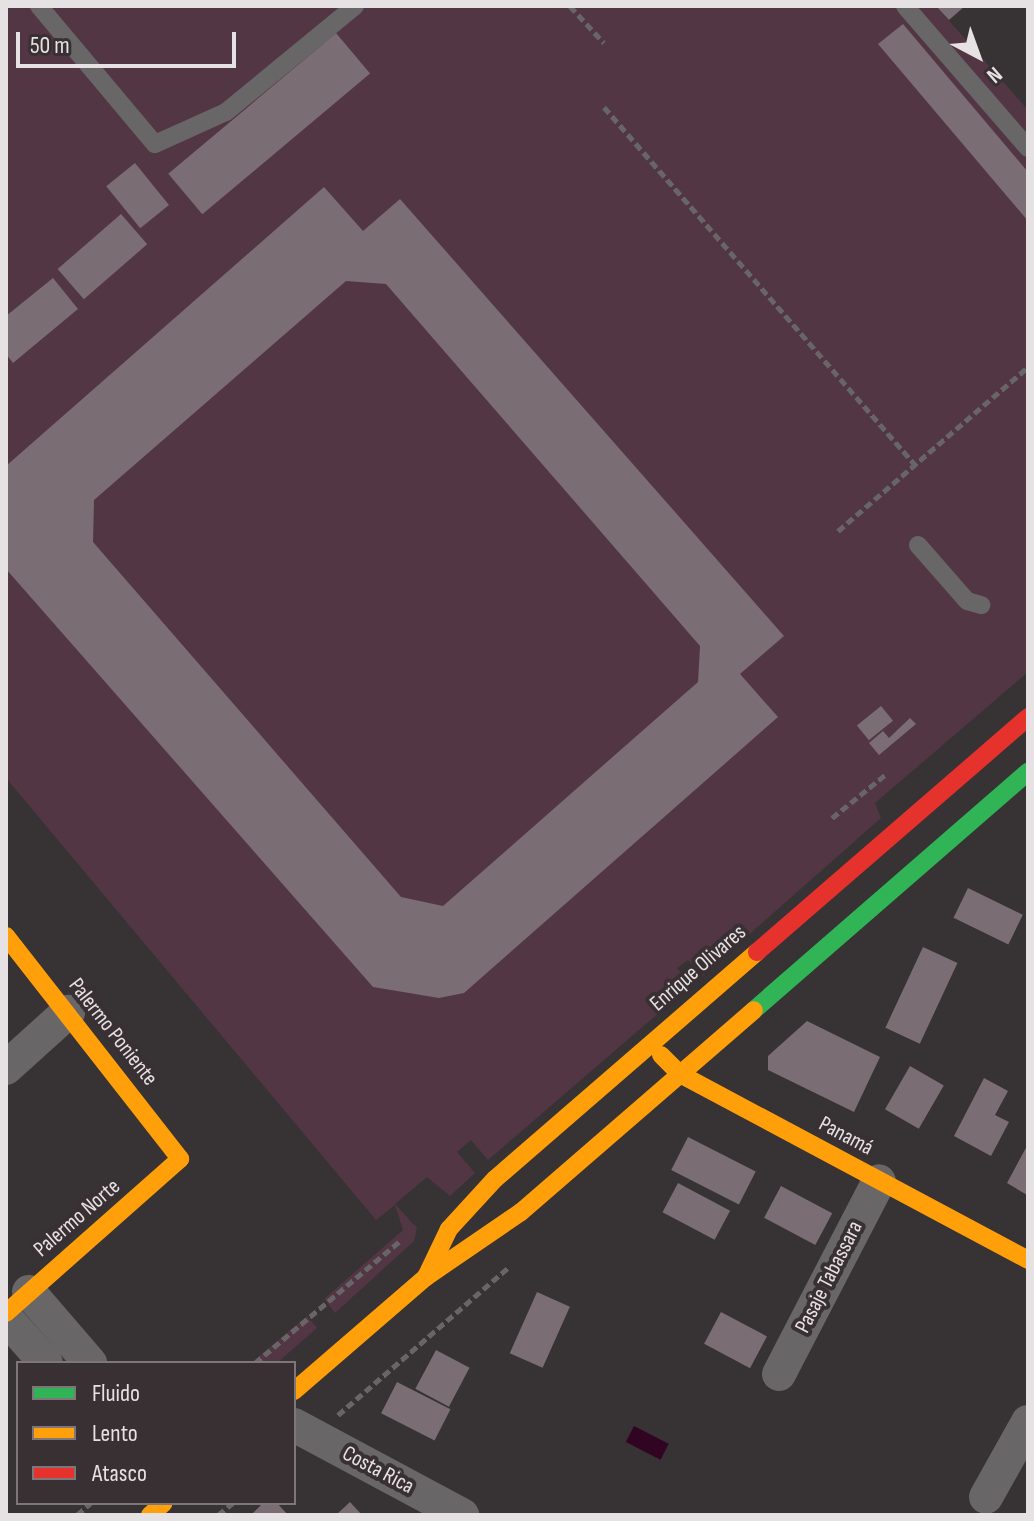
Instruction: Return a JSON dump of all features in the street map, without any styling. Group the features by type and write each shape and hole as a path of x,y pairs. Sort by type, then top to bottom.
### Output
{"main road":[{"name":"Enrique Olivares","path":"426,1277 449,1229 467,1207 649,1043 1028,717"},
{"name":"Enrique Olivares","path":"296,1389 426,1277 521,1212 1028,772"},
{"name":"Palermo Poniente","path":"6,936 180,1159"},
{"name":"Panamá","path":"649,1043 680,1074 1028,1260"},
{"name":"Palermo Norte","path":"14,1308 180,1159"}],"street":[{"path":"6,1068 68,1012"},
{"name":"Pasaje Tabassara","path":"779,1374 879,1181"},
{"path":"14,1308 45,1361"},
{"path":"14,1308 87,1361"},
{"path":"986,1497 1028,1422"},
{"name":"Costa Rica","path":"304,1430 462,1515"}],"lane":[{"path":"39,6 155,144 226,112 355,6"},
{"path":"905,6 1028,148"},
{"path":"918,545 967,601 981,605"}],"path":[{"path":"570,6 604,43"},
{"path":"604,107 915,465"},
{"path":"838,531 1028,367"},
{"path":"832,818 885,775"},
{"path":"304,1430 521,1257"}],"shaded area":[{"path":"6,6 936,6 1028,110 1028,672 875,803 881,818 702,976 688,960 677,968 691,985 488,1160 471,1140 457,1152 475,1173 450,1196 427,1177 395,1204 417,1228 414,1241 335,1313 324,1299 403,1230 395,1205 376,1220 6,778"},
{"path":"307,1316 317,1328 279,1361 253,1361"},
{"path":"634,1426 669,1444 661,1460 626,1442"}],"building":[{"path":"936,6 965,6 949,20"},
{"path":"903,24 1028,172 1028,221 878,44"},
{"path":"336,33 370,74 202,214 168,174"},
{"path":"135,163 169,205 140,228 106,186"},
{"path":"324,187 363,231 400,199 784,636 740,674 778,717 464,993 439,998 373,987 6,569 6,466","holes":["346,281 386,284 700,646 698,682 443,906 401,897 93,542 94,500"]},
{"path":"121,214 147,244 84,299 58,269"},
{"path":"53,278 78,309 13,363 6,354 6,316"},
{"path":"881,706 893,721 869,740 857,726"},
{"path":"910,718 916,724 879,755 869,743 883,731 889,738"},
{"path":"968,888 1023,915 1008,944 954,918"},
{"path":"923,947 957,963 920,1044 885,1028"},
{"path":"807,1021 880,1057 854,1112 768,1070 768,1056"},
{"path":"910,1066 944,1086 919,1129 885,1109"},
{"path":"984,1078 1008,1091 995,1115 1009,1122 991,1156 954,1136"},
{"path":"688,1137 756,1172 739,1204 671,1170"},
{"path":"1028,1144 1028,1202 1027,1195 1007,1183"},
{"path":"678,1183 730,1211 715,1240 663,1212"},
{"path":"781,1186 832,1213 815,1245 764,1218"},
{"path":"537,1292 570,1307 543,1368 510,1353"},
{"path":"721,1312 767,1336 750,1368 704,1344"},
{"path":"436,1350 470,1368 449,1407 415,1389"},
{"path":"397,1382 450,1409 435,1440 381,1413"},
{"path":"350,1502 362,1515 336,1515"},
{"path":"261,1505 279,1505 288,1515 251,1515"}],"traffic: fast":[{"path":"754,1010 1028,772"}],"traffic: slow":[{"path":"6,936 180,1159 6,1313"},
{"path":"426,1277 449,1229 495,1179 757,952"},
{"path":"296,1389 426,1277 521,1212 754,1010"},
{"path":"661,1055 680,1074 1028,1260"},
{"path":"150,1515 162,1505"}],"traffic: jam":[{"path":"757,952 1028,717"}]}
